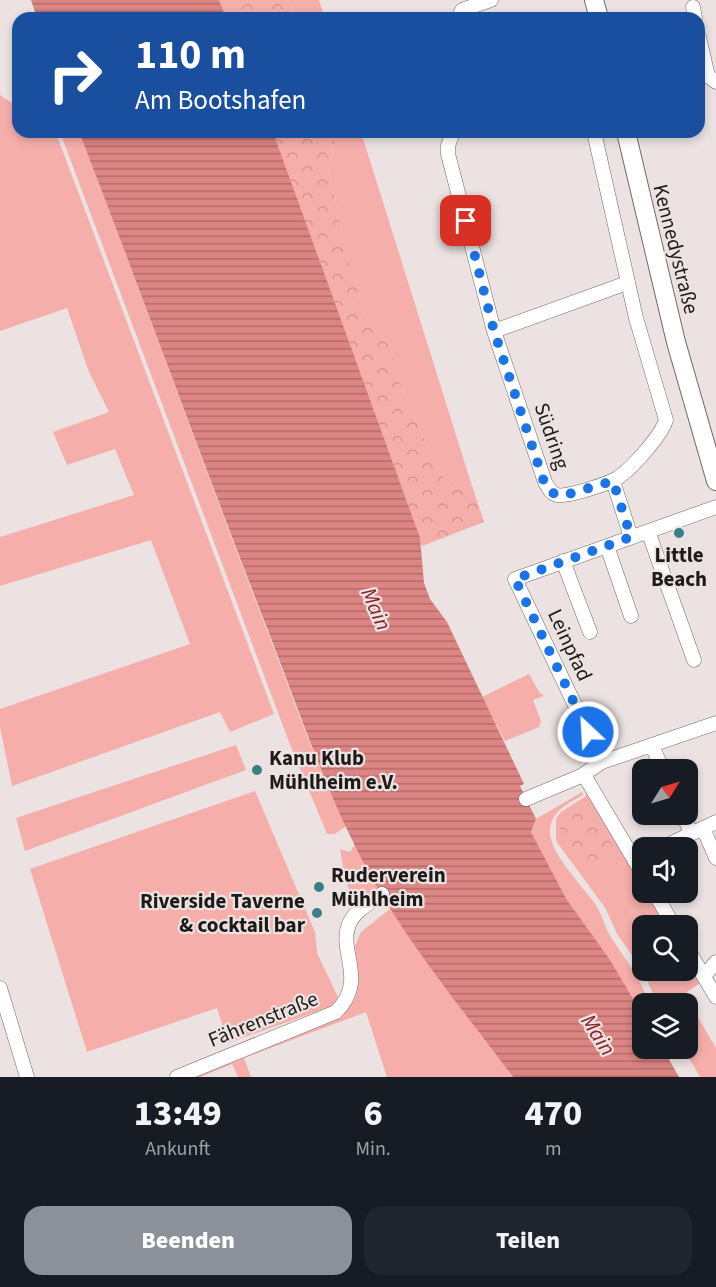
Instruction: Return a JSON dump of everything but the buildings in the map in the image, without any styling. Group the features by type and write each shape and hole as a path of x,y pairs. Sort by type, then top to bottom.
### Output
{"main road":[{"name":"Kennedystraße","path":"627,138 676,342 716,481"}],"street":[{"path":"461,12 491,0"},
{"path":"705,67 710,80 716,82"},
{"name":"Südring","path":"451,138 448,154 494,331 540,470 550,492 562,496 613,481 657,437 666,420 627,283 595,138"},
{"path":"494,331 627,283"},
{"path":"613,481 631,537"},
{"path":"590,632 563,561 716,507"},
{"path":"648,531 694,660"},
{"path":"606,546 631,616"},
{"name":"Leinpfad","path":"563,561 515,579 602,762"},
{"path":"526,799 584,775 602,762 716,723"},
{"path":"652,746 658,759"},
{"path":"584,775 632,849"},
{"path":"684,837 716,822"},
{"path":"692,825 716,858"},
{"name":"Fährenstraße","path":"177,1077 336,1012 346,1000 351,984 348,926 355,915 382,894"},
{"path":"704,976 716,962"},
{"path":"698,966 716,996"},
{"path":"0,988 27,1077"}],"green space":[{"path":"219,0 289,0 293,12 224,12"},
{"path":"289,0 319,0 323,12 293,12"},
{"path":"0,95 12,103 12,138 57,138 59,141 274,714 230,732 220,712 12,786 0,727 0,709 190,644 151,540 0,586 0,537 134,495 115,449 67,465 53,432 109,412 89,372 67,308 0,331"},
{"path":"62,138 81,138 302,724 347,826 334,834 327,834 289,742"},
{"path":"275,138 335,138 329,172 350,268 369,326 390,345 398,378 438,471 454,490 472,486 484,522 422,546"},
{"path":"363,138 472,486 454,490 438,471 398,378 390,345 369,326 350,268 329,172 335,139"},
{"path":"529,674 539,692 544,696 533,700 541,721 539,727 505,741 482,697"},
{"path":"236,745 246,770 25,851 16,818"},
{"path":"588,786 632,861 632,903 657,903 664,915 632,915 632,955 617,934 606,909 556,841 556,819 561,812 586,796 585,790"},
{"path":"255,791 315,932 317,953 338,997 335,1005 228,1043 217,1008 87,1052 30,869"},
{"path":"582,792 583,795 562,808 554,817 550,830 551,839 568,870 597,907 608,932 632,968 632,981 639,981 645,993 632,993 632,998 567,900 531,832 536,819"},
{"path":"584,799 616,852 584,872 564,842 561,825 564,817"},
{"path":"356,843 379,889 355,908 345,878 340,849 350,852"},
{"path":"391,908 513,1077 387,1077 366,1012 244,1058 251,1077 238,1077 232,1064 200,1077 190,1077 342,1015 355,998 359,982 355,946 361,932"},
{"path":"698,973 703,981 685,993 653,993 647,981 698,981"},
{"path":"698,1018 716,1048 716,1077 700,1077 690,1059 698,1059"}],"water":[{"path":"31,0 219,0 224,12 35,12"},
{"name":"Main","path":"81,138 275,138 420,538 424,583 430,599 447,622 524,784 520,786 536,819 531,832 567,900 610,960 632,997 632,1059 669,1059 679,1077 513,1077 400,925 353,842 315,754"}],"place":[{"name":"Little Beach","path":"679,533"},
{"name":"Kanu Klub Mühlheim e.V.","path":"257,770"},
{"name":"Ruderverein Mühlheim","path":"319,887"},
{"name":"Riverside Taverne & cocktail bar","path":"317,913"}],"route":[{"path":"466,221 494,331 544,482 550,492 562,496 613,481 631,537 515,579 588,732"}]}
